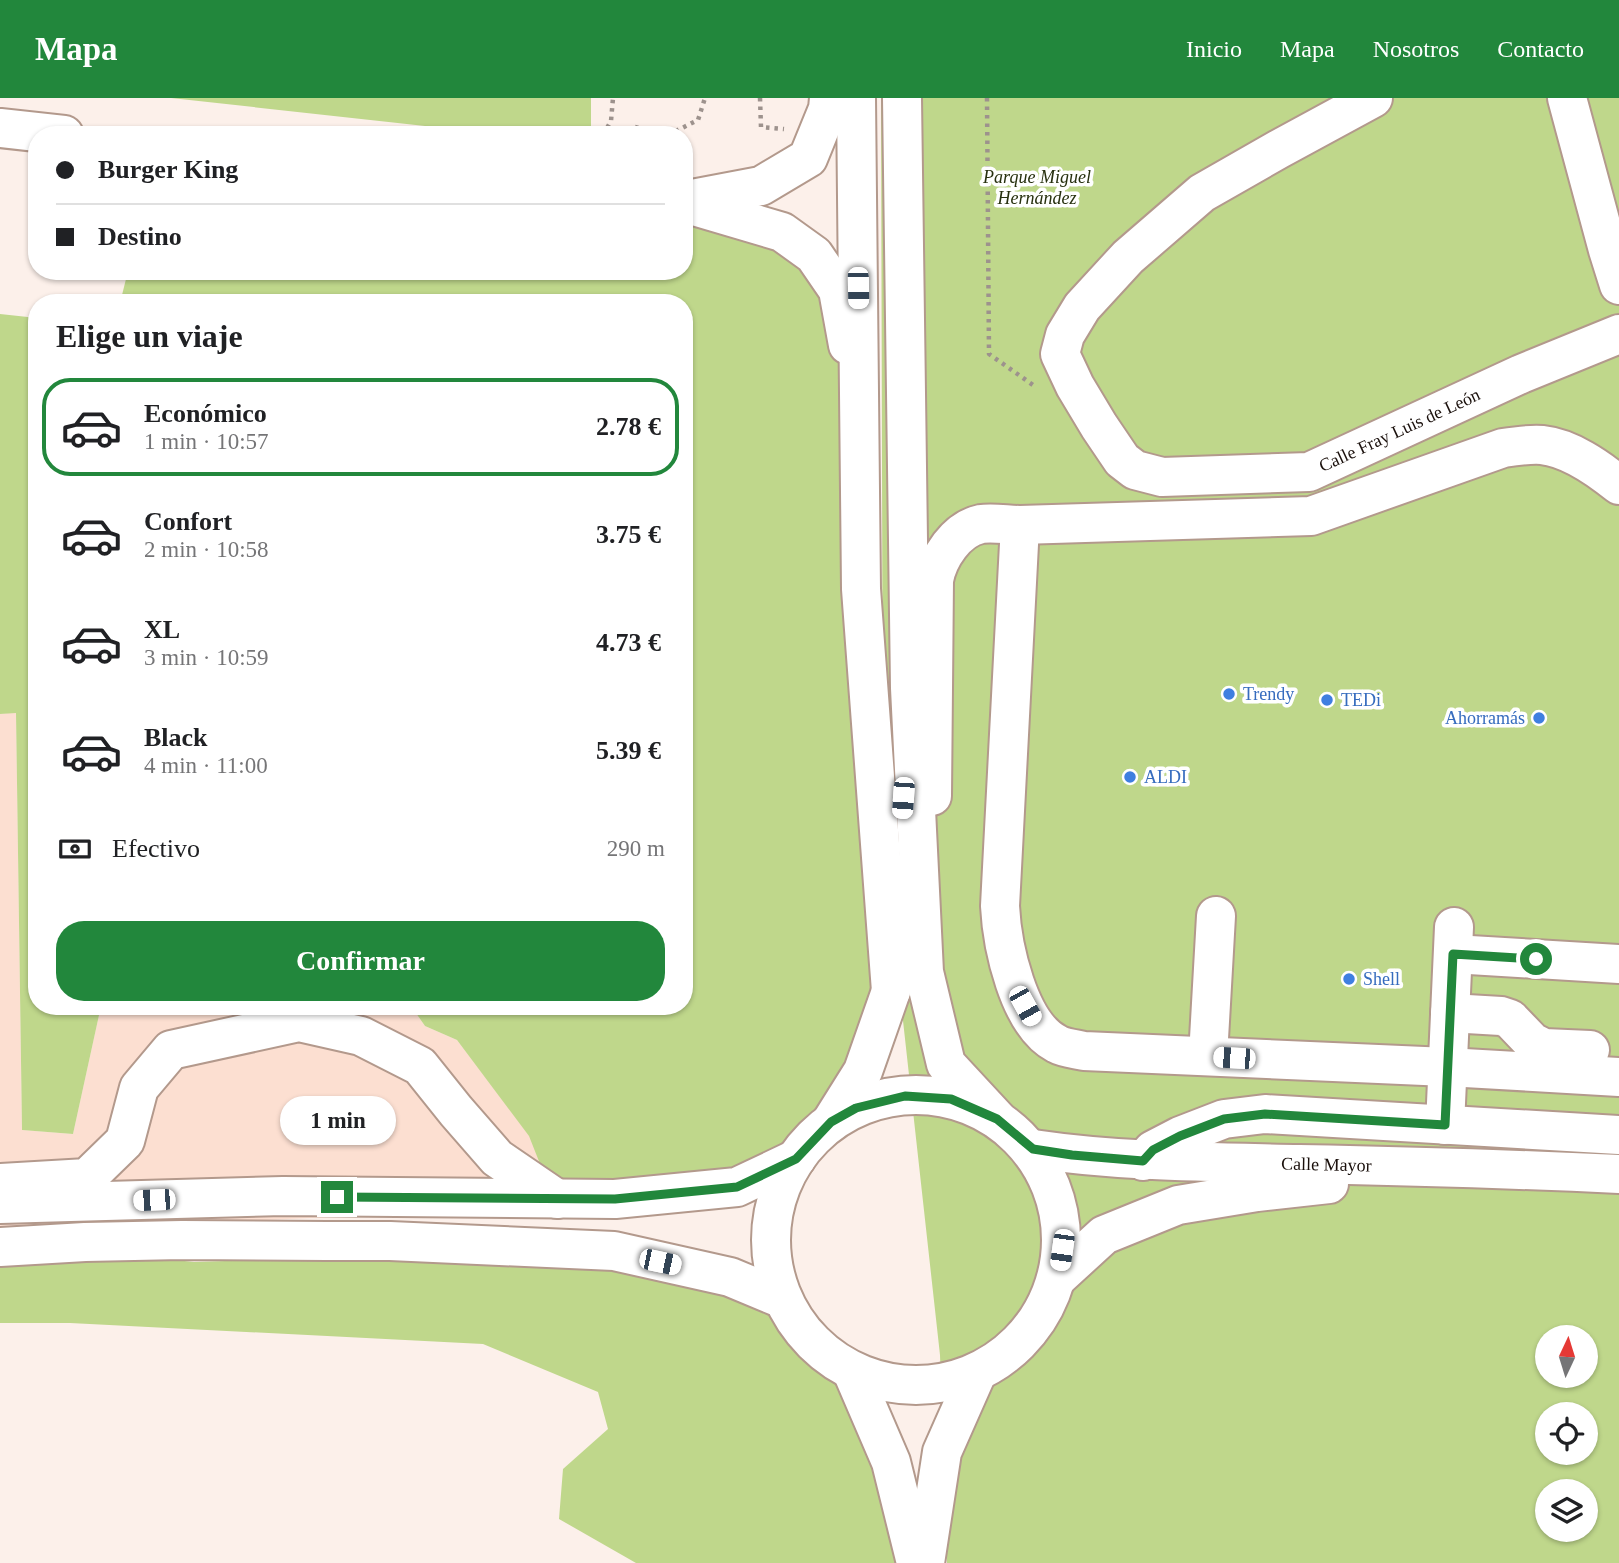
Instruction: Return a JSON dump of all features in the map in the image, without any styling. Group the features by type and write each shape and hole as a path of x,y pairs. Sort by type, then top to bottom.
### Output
{"main road":[{"path":"693,200 761,186 808,158 828,109 829,98"},
{"path":"856,98 861,589 891,991"},
{"path":"902,98 910,688 924,972 946,1064 997,1119 1033,1149 1057,1199 1062,1250 1057,1278 1036,1324 1019,1344 977,1373 926,1385 854,1376 822,1352 795,1322 778,1297 768,1254 774,1201 796,1159 831,1122 863,1071 891,991 910,688"},
{"name":"Calle Fray Luis de León","path":"1373,98 1202,193 1128,257 1082,307 1065,335 1060,354 1088,408 1122,460 1135,470 1161,477 1309,472 1521,374 1619,334"},
{"path":"1567,98 1619,285"},
{"path":"0,128 28,131"},
{"path":"693,205 782,232 814,255 838,290 859,399"},
{"path":"922,926 930,904 934,580 936,568 953,541 964,532 981,524 1311,516 1503,448 1527,444 1544,445 1564,451 1586,462 1619,485"},
{"path":"1020,525 1000,906 1001,931 1017,991 1033,1021 1046,1037 1059,1046 1084,1051 1619,1077"},
{"path":"1208,1056 1216,916"},
{"path":"1445,1125 1453,941 1619,964"},
{"path":"1450,1013 1510,1019 1532,1042 1544,1048 1619,1052"},
{"path":"0,1183 87,1178 125,1141 139,1088 171,1050 299,1022 361,1037 420,1066 497,1158 557,1199"},
{"path":"1532,1130 1519,1115 1518,1105 1522,1088 1533,1072"},
{"path":"831,1122 856,1108 905,1096 951,1099 997,1119"},
{"path":"1143,1161 1153,1150 1224,1119 1265,1114 1619,1135"},
{"name":"Calle Mayor","path":"1033,1149 1143,1161 1432,1166 1619,1174"},
{"path":"0,1204 282,1196 615,1199 737,1187 796,1159"},
{"name":"Calle Mayor","path":"1057,1278 1104,1235 1178,1205 1257,1192 1344,1182 1619,1189"},
{"path":"0,1247 85,1242 390,1241 614,1251 730,1277 778,1297"},
{"path":"925,1563 942,1452 977,1373"},
{"path":"854,1376 891,1462 916,1563"}],"path":[{"path":"608,126 613,98"},
{"path":"685,126 698,120 705,98"},
{"path":"760,98 761,127 785,129"},
{"path":"987,98 989,354 1038,388"}],"shaded area":[{"path":"16,712 22,1130 73,1134 99,1015 417,1015 425,1026 457,1040 530,1136 557,1207 0,1232 0,714"}],"green space":[{"path":"171,98 591,98 591,126 425,126"},
{"name":"Parque Miguel Hernández","path":"881,98 1619,98 1619,1563 947,1563 940,1355 884,849 888,980 817,1134 744,1174 557,1207 529,1136 457,1040 425,1026 417,1015 693,1015 693,294 122,294 126,280 693,280 693,209 801,256 846,316 883,835"},
{"path":"0,314 28,317 28,1015 99,1015 73,1134 22,1130 16,713 0,714"},
{"path":"572,1248 779,1311 851,1398 911,1563 636,1563 559,1519 563,1469 608,1429 598,1392 483,1344 70,1323 0,1323 0,1259 109,1253 194,1262"}],"place":[{"name":"Trendy","path":"1229,694"},
{"name":"TEDi","path":"1327,700"},
{"name":"Ahorramás","path":"1539,718"},
{"name":"ALDI","path":"1130,777"},
{"name":"Shell","path":"1349,979"}],"route":[{"path":"337,1197 615,1199 737,1187 796,1159 831,1122 856,1108 905,1096 951,1099 997,1119 1033,1149 1143,1161 1153,1150 1180,1136 1224,1119 1244,1116 1265,1114 1445,1125 1453,954 1536,959"}]}
